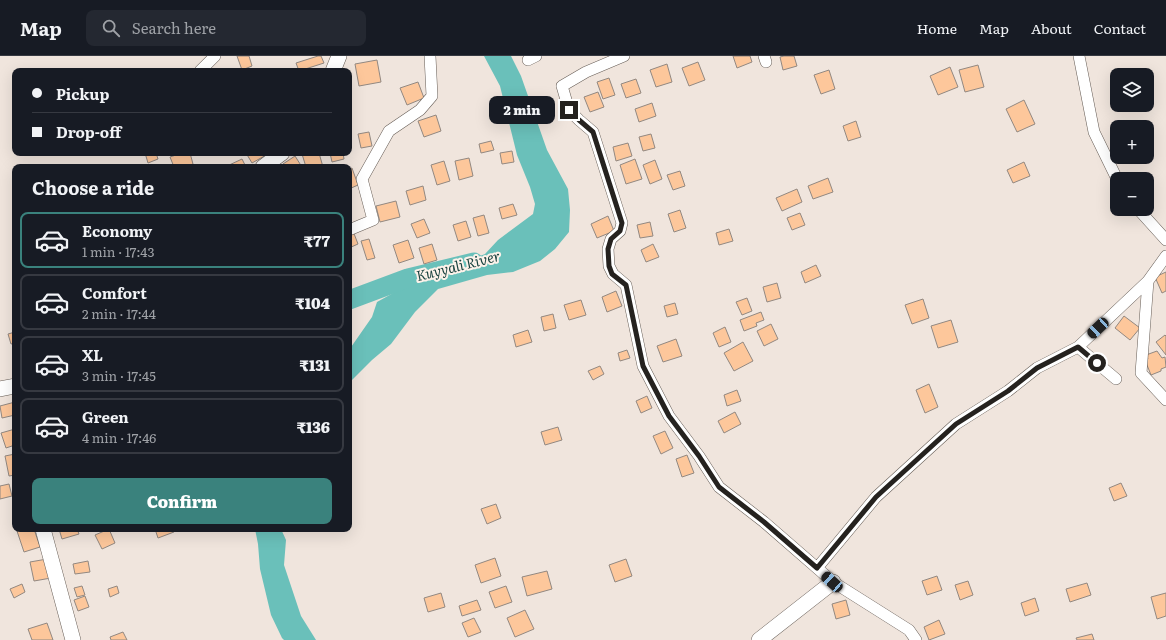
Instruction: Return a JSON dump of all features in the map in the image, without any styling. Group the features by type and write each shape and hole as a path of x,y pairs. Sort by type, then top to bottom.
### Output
{"main road":[{"path":"334,68 339,56"},
{"path":"267,164 278,156"},
{"path":"0,390 12,387"},
{"path":"43,532 73,640"},
{"path":"759,640 832,582"}],"street":[{"path":"203,68 215,56"},
{"path":"352,229 373,220 362,180 389,130 420,110 432,96 430,56"},
{"path":"624,56 586,72 562,86 569,110 593,132 622,223 620,231 611,239 608,249 609,266 612,274 626,285 643,366 669,416 699,456 719,487 764,522 832,582 909,630 916,640"},
{"path":"1079,56 1094,132 1114,172"},
{"path":"1144,216 1166,240"},
{"path":"817,568 876,497 956,424 1008,391 1037,368 1078,347 1148,281 1166,256"},
{"path":"1148,281 1141,373 1166,400"},
{"path":"1078,347 1116,379"}],"water":[{"path":"484,56 511,56 521,76 547,150 568,189 570,210 569,232 555,249 540,261 513,272 487,275 438,289 415,312 391,344 352,380 352,346 372,317 377,302 415,281 485,254 498,240 533,214 535,204 517,155 500,86"},
{"path":"256,532 282,532 286,540 284,565 301,616 316,640 284,640 282,638 271,615 260,569"}],"building":[{"path":"237,56 249,56 252,66 241,68"},
{"path":"321,56 324,63 308,68 298,68 296,63"},
{"path":"733,56 750,56 752,62 737,68"},
{"path":"794,56 797,66 783,70 780,57"},
{"path":"377,60 381,82 359,86 355,64"},
{"path":"698,62 705,80 689,86 682,68"},
{"path":"667,64 672,82 656,87 650,70"},
{"path":"978,65 984,87 965,92 959,70"},
{"path":"950,67 958,87 938,95 930,76"},
{"path":"829,70 835,89 821,94 814,75"},
{"path":"609,78 615,95 603,99 597,82"},
{"path":"636,79 641,93 626,98 621,84"},
{"path":"418,82 424,98 407,105 400,88"},
{"path":"598,92 604,107 590,112 584,97"},
{"path":"1024,100 1035,124 1017,132 1006,109"},
{"path":"652,103 656,116 639,122 635,109"},
{"path":"436,115 441,131 424,137 418,121"},
{"path":"856,121 861,137 848,141 843,126"},
{"path":"369,132 372,146 361,148 358,134"},
{"path":"651,134 655,148 643,151 639,137"},
{"path":"491,141 494,150 481,153 479,144"},
{"path":"628,143 632,156 616,161 613,147"},
{"path":"512,151 514,162 502,164 500,153"},
{"path":"146,156 157,156 158,159 148,163"},
{"path":"191,156 193,164 173,164 170,157"},
{"path":"248,156 264,156 252,163"},
{"path":"295,156 300,164 283,164"},
{"path":"303,156 320,156 322,164 305,164"},
{"path":"331,156 344,156 344,159 332,162"},
{"path":"469,158 473,176 459,180 455,161"},
{"path":"242,159 244,164 231,164"},
{"path":"635,159 642,179 626,184 620,165"},
{"path":"655,160 662,179 650,184 643,165"},
{"path":"444,161 450,181 437,185 431,165"},
{"path":"1024,162 1030,176 1013,183 1007,170"},
{"path":"352,168 358,185 352,188"},
{"path":"680,171 685,186 673,190 667,175"},
{"path":"828,178 833,192 813,199 808,186"},
{"path":"423,186 426,200 410,205 406,191"},
{"path":"797,189 802,202 782,211 776,198"},
{"path":"396,201 400,217 380,222 376,206"},
{"path":"513,204 517,215 502,219 499,208"},
{"path":"680,210 686,228 674,232 668,214"},
{"path":"800,213 805,225 792,230 787,218"},
{"path":"484,215 489,233 478,236 473,218"},
{"path":"608,216 614,231 597,238 591,224"},
{"path":"424,219 430,233 417,238 411,224"},
{"path":"466,221 471,237 458,241 453,225"},
{"path":"650,222 653,236 640,238 637,225"},
{"path":"729,229 733,241 719,245 716,233"},
{"path":"352,232 358,244 352,247"},
{"path":"369,239 375,258 367,260 361,241"},
{"path":"408,240 414,258 399,263 393,245"},
{"path":"432,244 437,260 424,264 419,248"},
{"path":"653,244 659,257 646,262 641,250"},
{"path":"816,265 821,276 805,283 801,272"},
{"path":"1166,272 1166,291 1162,293 1155,277"},
{"path":"777,283 781,298 767,302 763,287"},
{"path":"616,291 622,306 607,312 602,297"},
{"path":"747,298 752,311 742,315 736,302"},
{"path":"923,299 929,318 912,324 905,305"},
{"path":"581,300 586,315 569,320 564,305"},
{"path":"675,303 678,314 667,317 664,306"},
{"path":"761,312 764,320 756,323 757,326 744,331 740,320"},
{"path":"553,314 556,328 544,331 541,317"},
{"path":"1124,316 1140,328 1130,340 1115,328"},
{"path":"951,320 958,342 938,348 931,326"},
{"path":"771,324 778,339 764,346 757,331"},
{"path":"725,327 731,342 719,347 713,333"},
{"path":"528,330 532,342 516,347 513,335"},
{"path":"12,333 12,344 11,344 8,334"},
{"path":"1165,335 1166,336 1166,355 1156,342"},
{"path":"676,339 682,356 663,362 657,346"},
{"path":"743,342 753,361 734,371 724,353"},
{"path":"627,350 630,358 620,361 618,353"},
{"path":"1157,351 1162,358 1165,357 1166,367 1151,375 1145,360 1148,359 1146,355"},
{"path":"600,366 604,374 593,380 588,371"},
{"path":"929,384 938,407 925,413 916,390"},
{"path":"737,390 741,401 727,406 724,395"},
{"path":"647,396 652,408 641,413 636,401"},
{"path":"12,403 12,416 2,418 0,406"},
{"path":"735,412 741,424 724,433 718,421"},
{"path":"558,427 562,440 545,445 541,432"},
{"path":"12,430 12,446 6,448 1,433"},
{"path":"665,431 673,448 661,454 653,436"},
{"path":"12,455 12,476 9,476 5,456"},
{"path":"687,455 694,473 682,477 676,459"},
{"path":"1121,483 1127,496 1114,501 1109,488"},
{"path":"9,484 12,496 0,499 0,486"},
{"path":"496,504 501,518 487,524 481,509"},
{"path":"17,532 35,532 40,547 24,552"},
{"path":"60,532 78,532 79,534 62,539"},
{"path":"102,532 110,532 115,543 102,549 95,535"},
{"path":"156,532 174,532 158,538"},
{"path":"495,558 501,576 481,583 475,565"},
{"path":"47,559 51,578 34,581 30,562"},
{"path":"626,559 632,576 615,582 609,565"},
{"path":"88,561 90,572 75,574 73,564"},
{"path":"547,571 552,589 527,596 522,577"},
{"path":"937,576 942,590 927,595 922,581"},
{"path":"968,581 973,595 960,600 955,585"},
{"path":"1087,583 1091,595 1070,602 1066,589"},
{"path":"22,584 25,592 14,598 10,589"},
{"path":"82,586 85,595 77,597 74,588"},
{"path":"117,586 119,593 110,597 108,589"},
{"path":"506,586 512,602 495,608 489,592"},
{"path":"441,593 445,607 428,612 424,598"},
{"path":"1166,593 1166,616 1157,619 1151,597"},
{"path":"85,596 89,607 78,611 74,600"},
{"path":"1035,598 1039,611 1025,616 1021,603"},
{"path":"477,600 481,610 462,616 459,606"},
{"path":"846,600 850,615 836,619 832,604"},
{"path":"525,610 534,629 515,637 507,618"},
{"path":"474,618 481,632 468,637 462,623"},
{"path":"939,620 945,634 929,640 924,627"},
{"path":"47,623 53,640 32,640 28,629"},
{"path":"123,632 127,640 111,640 110,637"},
{"path":"1092,634 1094,640 1077,640 1076,638"}],"waterway":[{"name":"Kuyyali River","path":"352,299 408,278 474,262"}],"route":[{"path":"569,110 593,132 622,223 620,231 611,239 608,249 609,266 612,274 626,285 643,366 669,416 699,456 719,487 764,522 817,568 876,497 956,424 1008,391 1037,368 1078,347 1097,363"}]}
